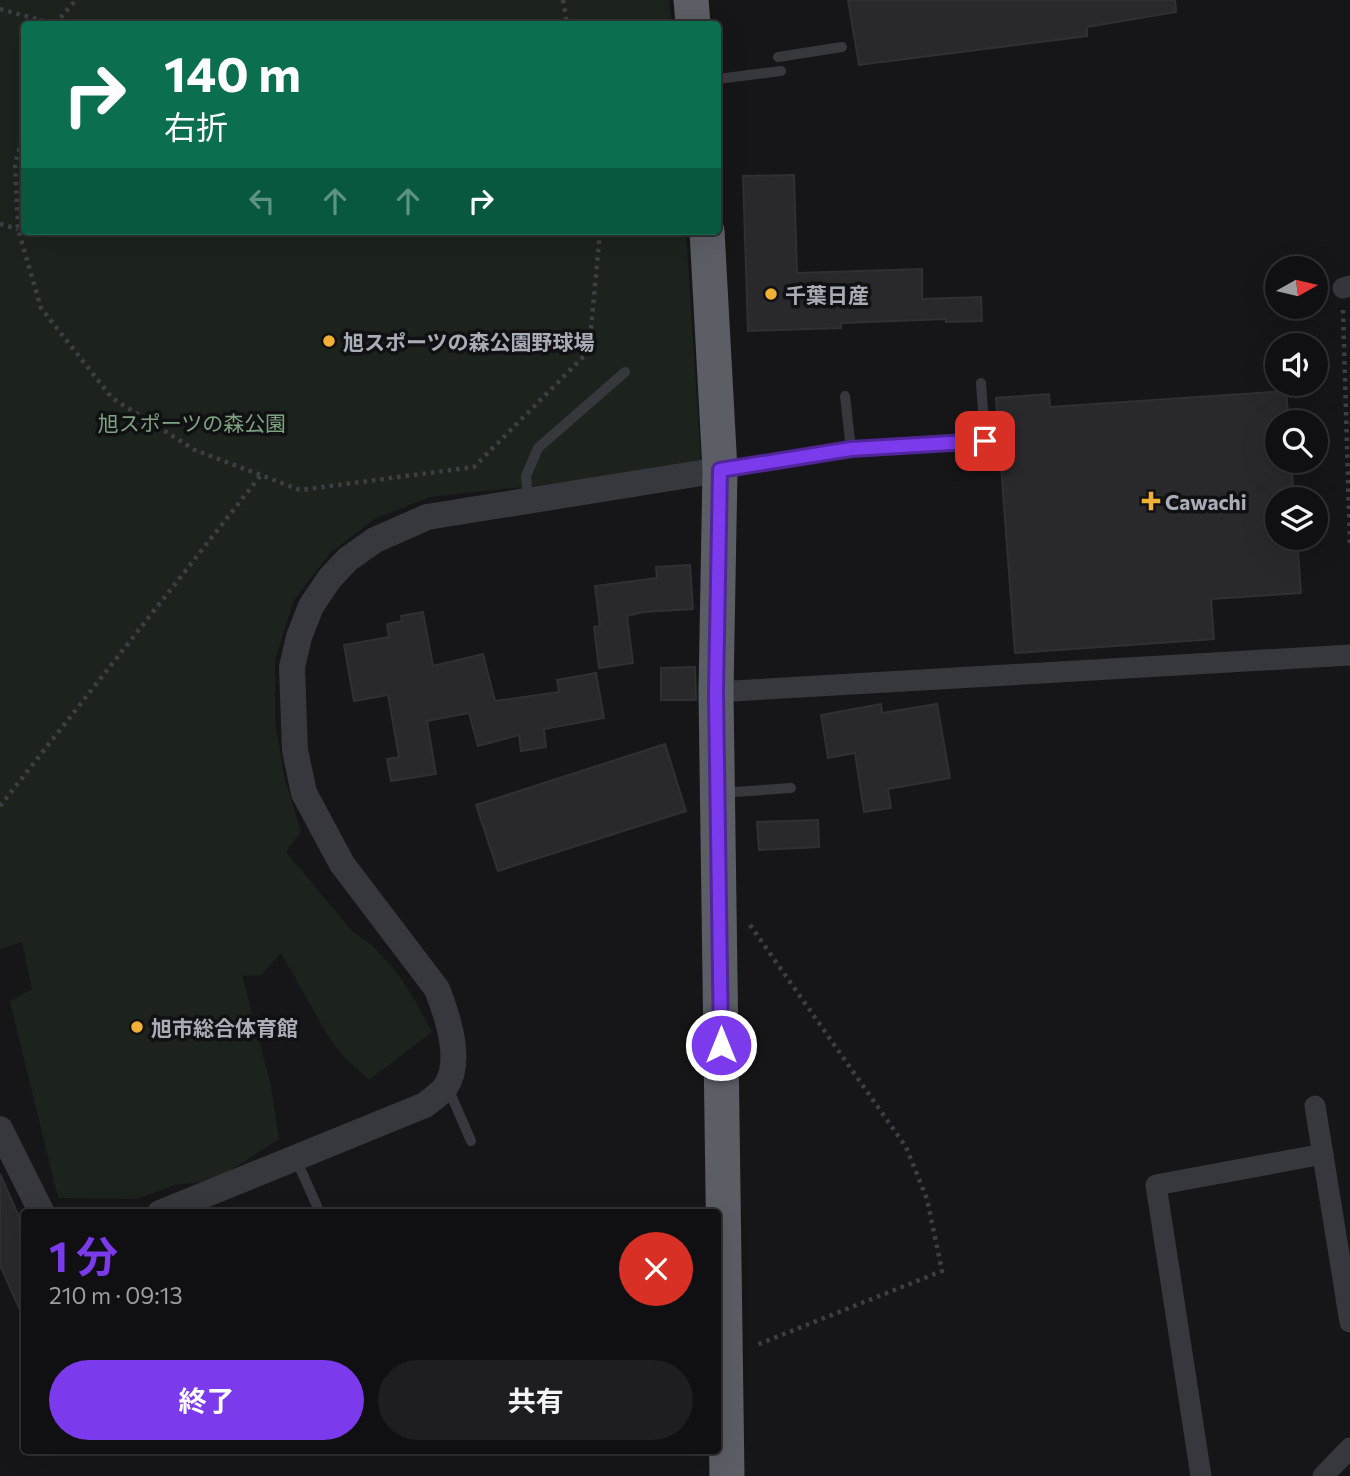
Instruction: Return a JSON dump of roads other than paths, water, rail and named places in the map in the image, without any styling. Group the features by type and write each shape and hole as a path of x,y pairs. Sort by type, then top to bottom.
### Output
{"highway":[{"path":"691,0 693,21"},
{"path":"707,235 720,470 716,692 727,1476"}],"street":[{"path":"170,1209 425,1105 447,1086 453,1058 446,1012 437,989 342,864 304,793 295,750 292,667 299,637 311,606 330,578 348,559 375,540 427,517 720,470"},
{"path":"716,692 1350,655"},
{"path":"1315,1106 1350,1322"},
{"path":"0,1129 40,1209"},
{"path":"1200,1476 1156,1185 1323,1154"},
{"path":"1323,1476 1350,1448"}],"lane":[{"path":"778,57 842,47"},
{"path":"721,79 781,71"},
{"path":"528,500 526,476 538,448 625,372"},
{"path":"720,470 851,449 985,441 981,383"},
{"path":"845,396 851,449"},
{"path":"718,793 791,788"},
{"path":"447,1086 471,1141"},
{"path":"295,1157 317,1206"}],"place":[{"name":"千葉日産","path":"771,294"},
{"name":"旭スポーツの森公園野球場","path":"329,341"},
{"name":"Cawachi","path":"1151,501"},
{"name":"旭市総合体育館","path":"137,1027"}],"park label":[{"name":"旭スポーツの森公園","path":"192,422"}]}
